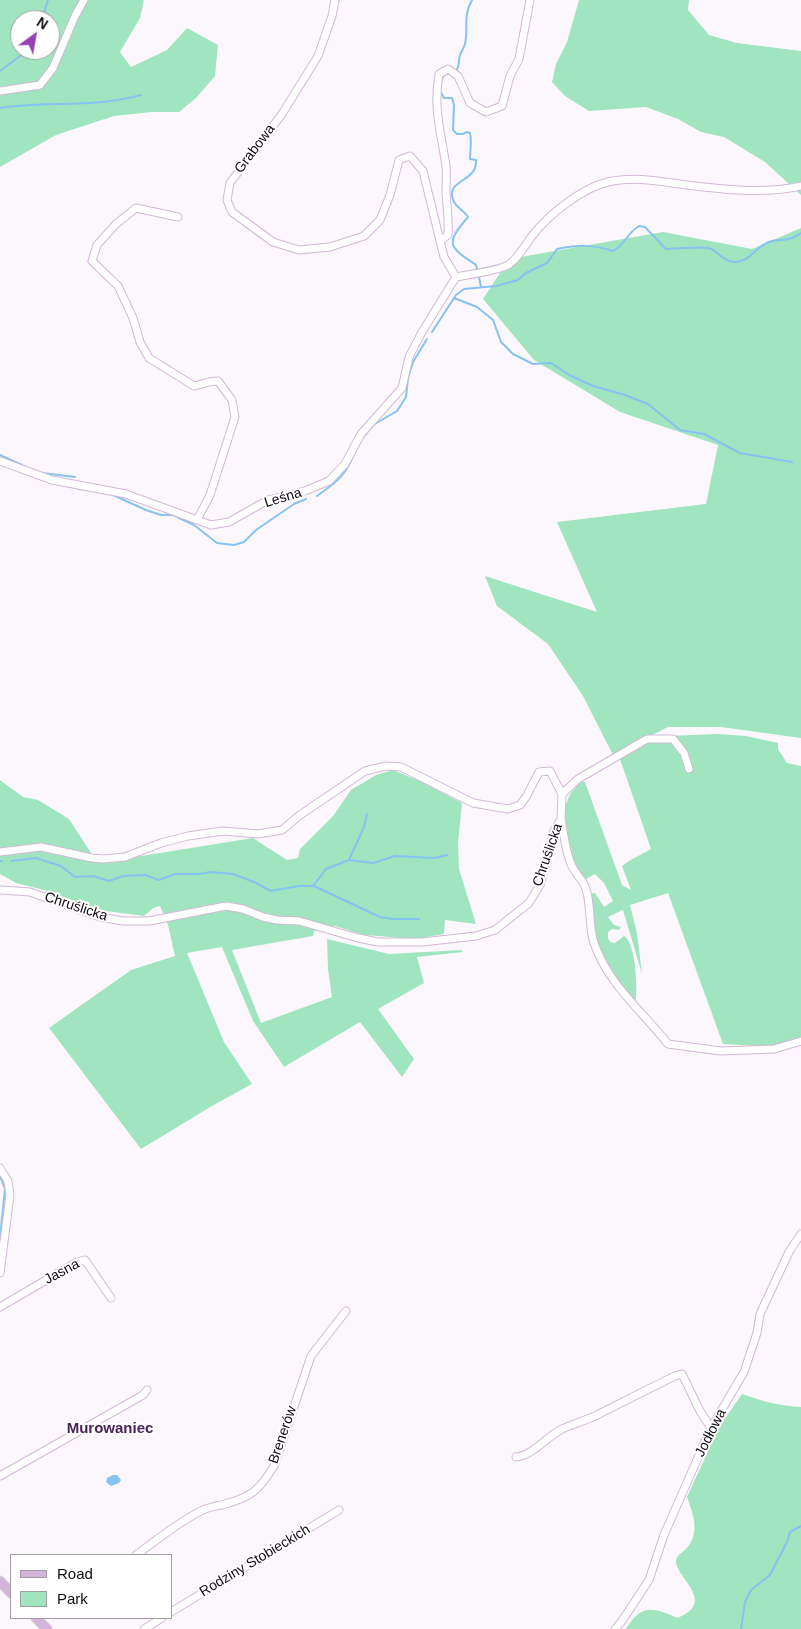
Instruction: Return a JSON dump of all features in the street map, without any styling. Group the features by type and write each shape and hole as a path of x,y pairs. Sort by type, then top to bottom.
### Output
{"main road":[{"path":"0,1581 10,1592"}],"street":[{"path":"0,91 40,85 53,68 75,16 84,0"},
{"name":"Grabowa","path":"335,0 332,16 324,34 318,56 282,114 230,183 227,200 232,212 273,242 299,250 330,247 364,236 380,220 390,195 399,160 410,156 423,171 444,257 455,274"},
{"path":"440,241 448,235 449,216 446,194 446,167 438,129 436,94 438,74 448,69 458,76 470,103 486,112 502,106 510,76 519,59 530,0"},
{"path":"455,274 508,266 534,233 554,212 572,200 607,182 626,179 650,180 734,190 779,191 801,186"},
{"path":"178,218 136,208 116,224 97,245 92,261 118,286 134,318 140,342 149,358 194,386 210,381 218,381 232,400 235,417 210,495 197,520"},
{"name":"Leśna","path":"0,462 52,480 126,494 211,525 229,522 268,500 305,492 330,481 345,464 361,434 402,388 409,357 455,274"},
{"path":"562,794 578,779 647,739 672,739 684,753 690,769"},
{"name":"Chruślicka","path":"0,852 41,847 103,859 125,856 188,836 223,831 258,834 282,830 300,815 365,771 386,766 401,767 473,803 508,809 520,805 539,772 550,771 562,794 561,819 554,831 540,885 529,903 495,930 476,936 422,942 378,942 299,921 277,920 243,909 226,906 148,921 123,921 100,917 30,892 0,890"},
{"path":"561,819 571,864 585,886 594,942 602,961 628,1000 652,1024 668,1044 722,1051 774,1049 801,1041"},
{"path":"0,1168 8,1181 10,1194 0,1273"},
{"name":"Jodłowa","path":"615,1629 649,1580 664,1534 711,1428 744,1372 757,1333 760,1314 788,1252 801,1234"},
{"name":"Jasna","path":"0,1308 77,1262 85,1260 111,1298"},
{"name":"Brenerów","path":"137,1554 186,1519 205,1509 238,1501 253,1493 265,1481 274,1466 311,1356 346,1312"},
{"path":"516,1457 524,1456 531,1452 562,1429 592,1417 682,1374 711,1428"},
{"path":"0,1476 143,1395 147,1390"},
{"name":"Rodziny Stobieckich","path":"172,1611 339,1510"},
{"path":"144,1629 160,1619"}],"green space":[{"path":"0,0 144,0 140,18 120,52 131,67 167,50 187,28 218,45 215,76 196,98 179,112 152,112 114,116 56,135 0,167"},
{"path":"579,0 689,0 688,10 709,35 737,43 801,51 801,195 765,162 724,137 701,132 678,119 646,107 589,111 565,96 552,82 556,64 567,42"},
{"path":"801,228 801,738 721,727 668,727 613,755 583,696 548,644 497,606 485,576 597,612 557,522 706,504 718,445 620,412 534,360 483,299 509,259 663,232 752,249"},
{"path":"718,734 746,736 778,743 778,749 787,763 801,766 801,1038 780,1047 723,1044 668,893 630,905 637,933 642,974 623,910 608,917 614,925 621,927 619,930 612,929 608,932 610,942 615,943 624,936 631,947 635,965 636,984 636,999 633,1002 606,960 594,927 590,896 595,893 604,907 613,901 604,883 595,874 586,879 575,867 566,838 565,807 570,794 581,781 585,782 622,885 631,890 622,866 651,849 620,759 645,743 666,736"},
{"path":"393,770 422,782 462,803 458,843 459,869 476,924 445,920 444,934 416,939 364,935 335,926 314,931 313,936 232,950 261,1023 332,997 328,969 327,939 389,954 461,950 463,952 417,957 424,983 378,1009 414,1059 402,1077 360,1022 284,1067 253,1021 222,947 187,953 224,1042 252,1084 141,1149 49,1028 131,970 175,956 168,925 160,906 153,908 144,916 91,909 44,890 16,883 0,874 0,780 23,797 38,800 69,819 97,862 253,838 287,860 298,858 300,849 333,816 351,790 376,775"},
{"path":"742,1394 771,1403 801,1407 801,1629 626,1629 637,1615 642,1612 654,1610 677,1618 689,1612 694,1605 695,1597 692,1589 677,1567 676,1560 691,1543 693,1537 694,1523 687,1497 719,1427"}],"water":[{"path":"117,1475 121,1480 119,1483 111,1486 106,1482 107,1478"}],"waterway":[{"path":"45,10 48,0"},
{"path":"456,71 465,44 466,17 472,0"},
{"path":"0,71 15,60"},
{"path":"441,81 444,75 450,73"},
{"path":"440,91 444,98 452,98 454,105 453,130 457,134 470,133 470,159 476,160 472,173 453,189 452,195 454,202 468,217 456,233 453,244 455,249 476,265 477,269"},
{"path":"0,108 106,102 141,95"},
{"path":"432,332 456,295 464,289 496,286 518,280 526,273 547,263 557,249 585,246 613,251 639,226 645,227 666,249 706,247 732,262 745,259 767,243 790,239 801,233"},
{"path":"479,277 481,287"},
{"path":"454,298 477,307 493,320 501,342 513,354 533,364 551,363 571,376 593,386 648,404 680,430 704,434 740,453 792,462"},
{"path":"362,439 373,425 397,411 406,397 408,378 413,362 427,339"},
{"path":"317,496 339,478 354,454"},
{"path":"0,455 22,465"},
{"path":"42,473 75,477"},
{"path":"78,489 89,490"},
{"path":"113,495 146,510 161,515 173,515 194,525 217,543 234,545 244,542 256,530 294,504 306,499"},
{"path":"349,860 364,827 367,814"},
{"path":"11,861 36,858 61,866 75,877 93,876 109,881 123,876 145,875 159,880 175,874 210,872 233,874 271,891 299,886 313,886 326,869 349,860 373,863 395,856 435,858 447,855"},
{"path":"314,886 380,917 419,919"},
{"path":"0,1176 5,1189 0,1237"},
{"path":"741,1629 745,1602 751,1590 770,1575 790,1532 801,1526"}],"district":[{"name":"Murowaniec","path":"110,1429"}]}
